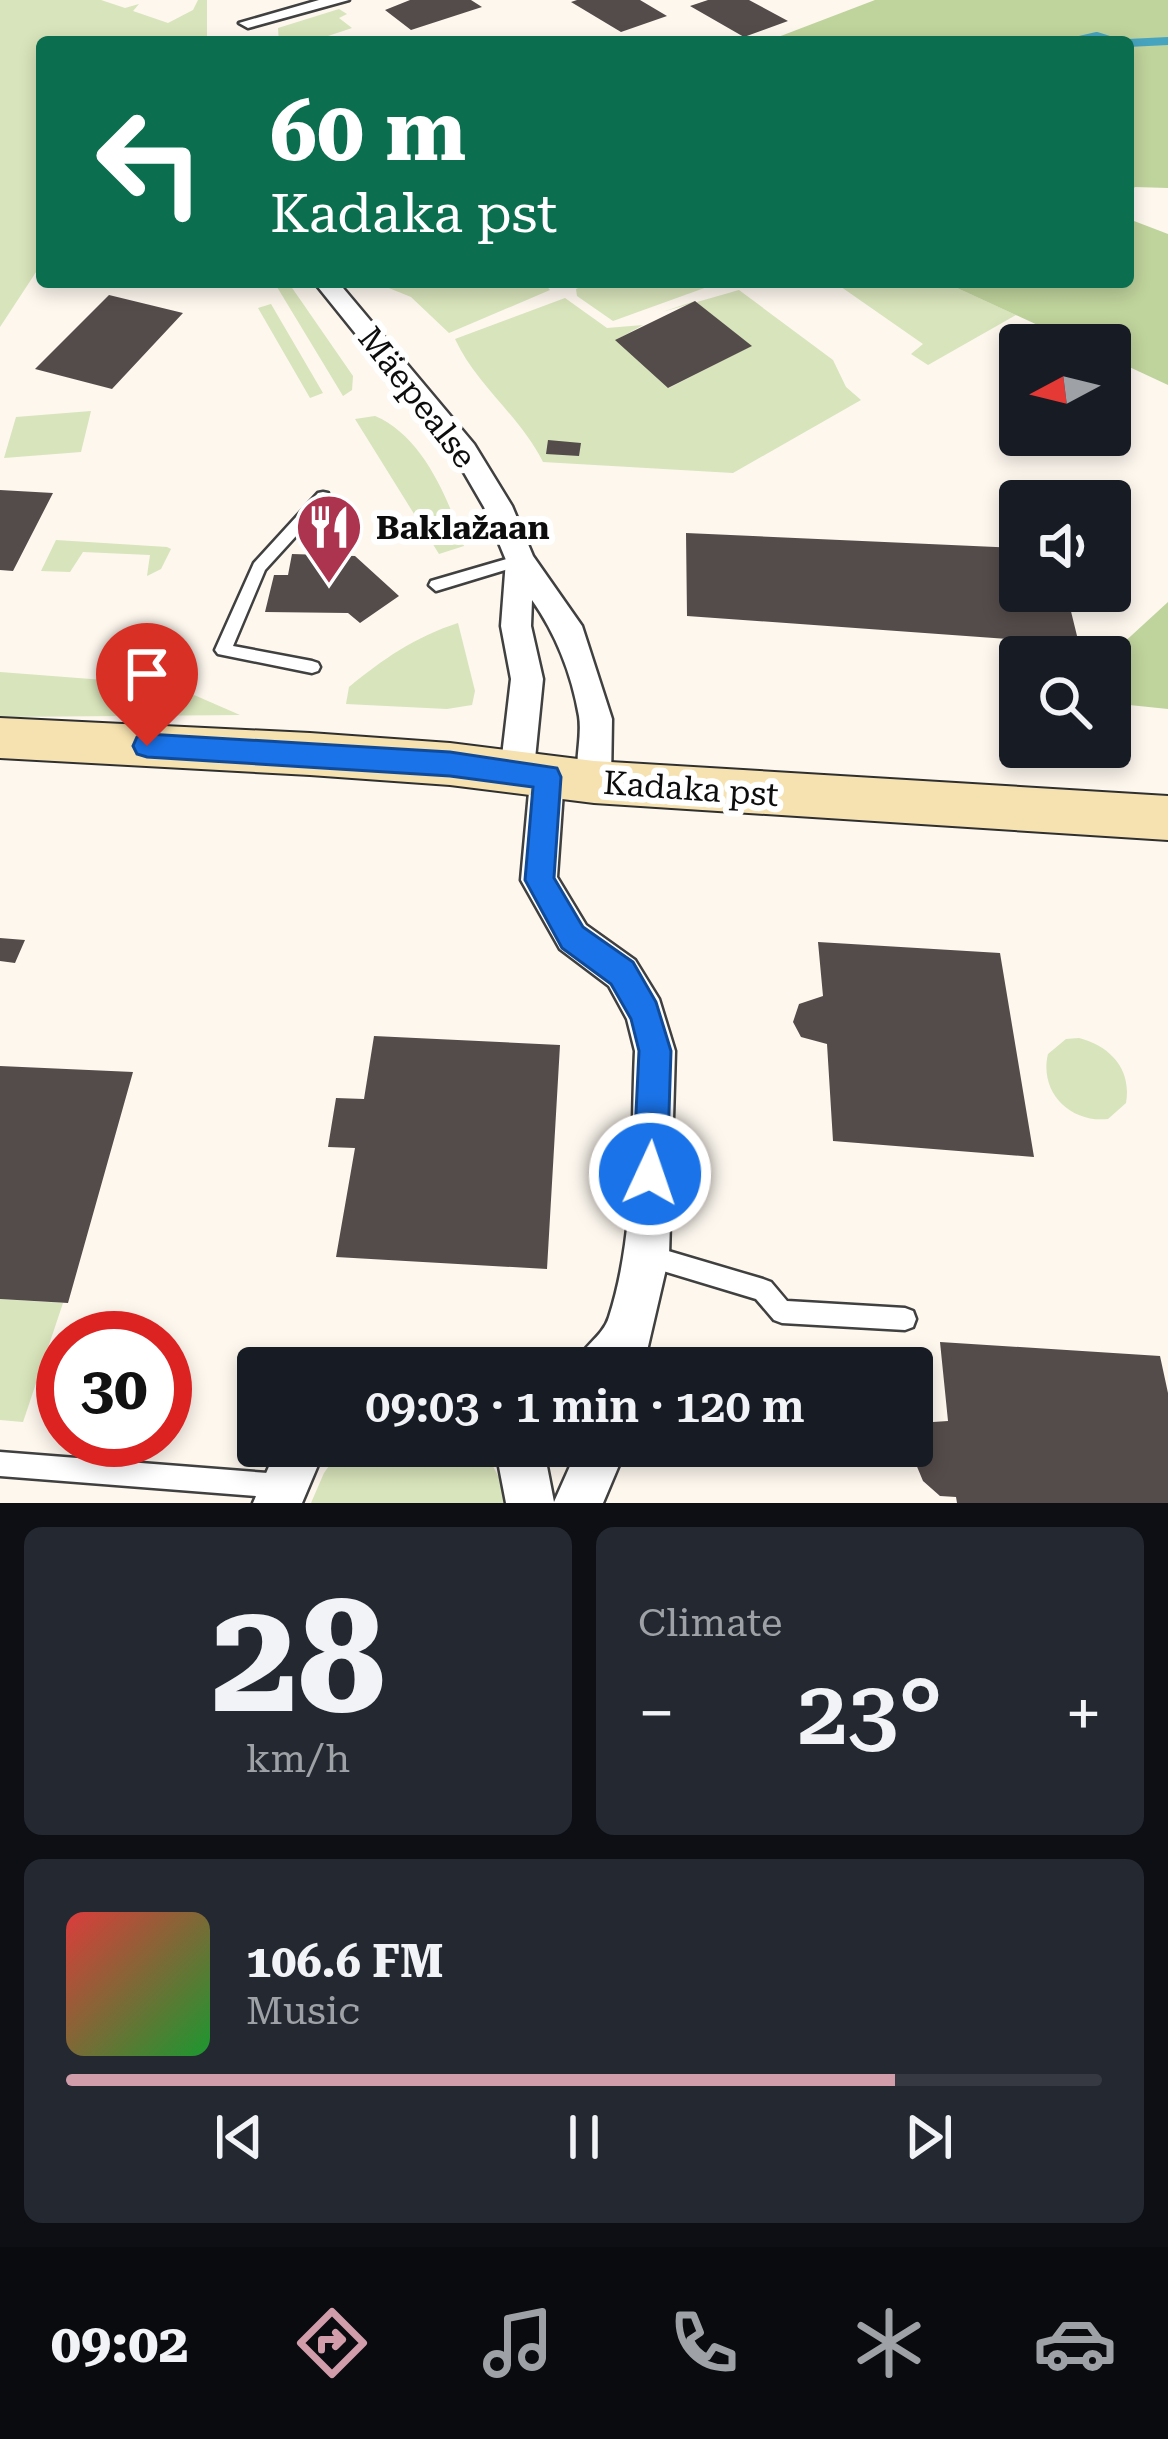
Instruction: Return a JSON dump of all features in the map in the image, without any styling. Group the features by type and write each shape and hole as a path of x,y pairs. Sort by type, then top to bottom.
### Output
{"main road":[{"name":"Kadaka pst","path":"0,738 310,754 553,777 1168,818"}],"street":[{"path":"247,23 340,0"},
{"name":"Mäepealse","path":"331,288 465,451 498,506 520,560 567,626 596,719 553,777"},
{"path":"520,560 516,626 553,777 539,880 573,937 622,973 645,1013 655,1051 647,1256 618,1347"},
{"path":"523,1467 530,1503"},
{"path":"578,1503 594,1467"}],"lane":[{"path":"312,667 223,650 259,567 323,497"},
{"path":"436,585 520,560"},
{"path":"647,1256 763,1290 782,1312 905,1319"},
{"path":"0,1464 287,1478"}],"green space":[{"path":"0,0 101,0 125,8 139,4 133,11 168,23 193,10 198,0 207,0 207,36 36,36 36,272 0,327"},
{"path":"875,0 1168,0 1168,188 1134,188 1134,36 781,36"},
{"path":"339,9 347,14 339,18 352,28 328,36 279,36 278,28"},
{"path":"1134,221 1168,234 1168,385 1131,368 1131,324 1035,324 957,288 1134,288"},
{"path":"278,288 292,288 353,376 352,390 343,396"},
{"path":"389,288 550,290 449,333 411,297"},
{"path":"704,288 613,321 577,296 576,289"},
{"path":"843,288 957,288 1016,315 928,365 911,354 923,344"},
{"path":"739,290 833,360 846,387 861,400 733,473 543,462 455,339 565,298 607,328 643,325 616,340 669,388 751,346 696,302"},
{"path":"271,304 323,393 310,398 258,308"},
{"path":"91,411 81,452 4,458 16,417"},
{"path":"375,416 407,438 432,471 464,546 439,554 355,419"},
{"path":"56,540 171,549 161,569 147,576 150,555 83,552 70,572 41,571"},
{"path":"1168,602 1168,709 1131,705 1131,636"},
{"path":"458,623 475,691 472,705 447,709 346,704 349,687 374,667"},
{"path":"0,672 156,684 178,688 240,715 0,717"},
{"path":"1079,1038 1109,1053 1126,1080 1126,1103 1108,1119 1070,1110 1048,1080 1048,1054 1066,1039"},
{"path":"0,1299 63,1303 60,1311 36,1311 36,1383 23,1422 0,1420"},
{"path":"328,1467 493,1467 506,1503 311,1503"}],"building":[{"path":"410,0 471,0 482,7 411,30 385,10"},
{"path":"640,0 667,16 621,32 571,2"},
{"path":"708,0 749,0 788,21 742,36 690,6"},
{"path":"109,295 183,313 112,389 35,369"},
{"path":"695,301 752,346 668,388 615,340"},
{"path":"548,440 581,443 579,456 546,454"},
{"path":"0,490 53,493 13,571 0,570"},
{"path":"686,533 999,547 999,612 1071,612 1077,636 999,638 687,616"},
{"name":"Baklažaan","path":"292,554 355,556 399,596 360,623 348,613 265,612 274,575 288,575"},
{"path":"0,938 25,940 15,963 0,961"},
{"path":"818,942 1000,953 1034,1157 833,1141 827,1044 801,1037 793,1022 799,1004 823,996"},
{"path":"374,1036 560,1045 547,1269 336,1257 355,1148 328,1147 336,1098 364,1099"},
{"path":"0,1066 133,1072 68,1303 0,1299"},
{"path":"940,1342 1160,1356 1168,1393 1168,1503 957,1503 956,1497 940,1496 923,1481 917,1467 933,1467 933,1422 948,1421"}],"waterway":[{"path":"1134,43 1168,41"}],"place":[{"name":"Baklažaan","path":"329,586"}],"route":[{"path":"147,746 450,764 548,777 539,880 573,937 622,973 645,1013 655,1051 650,1174"}]}
